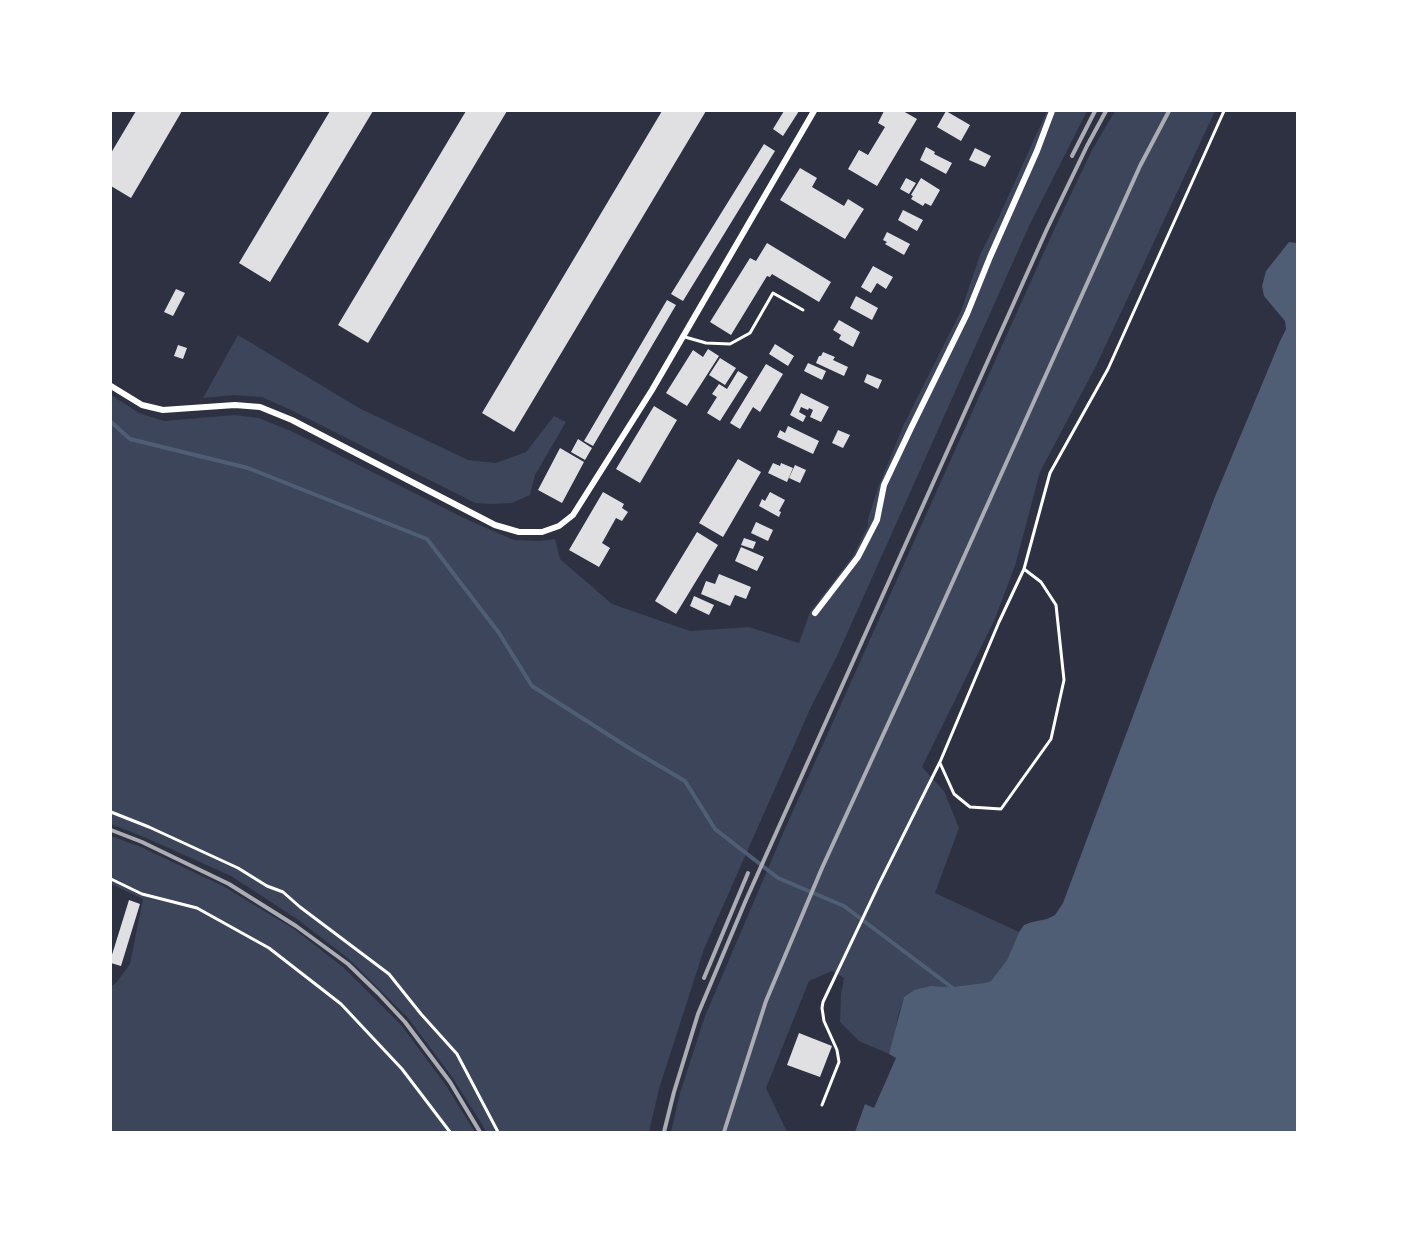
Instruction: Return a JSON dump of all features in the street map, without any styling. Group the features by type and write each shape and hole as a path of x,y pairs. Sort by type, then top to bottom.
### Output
{"street":[{"path":"111,386 142,405 163,410 236,405 260,407 292,420 495,525 519,532 542,532 559,526 573,515 652,390 814,111"},
{"path":"815,613 858,557 877,520 884,485 967,314 1052,111"}],"lane":[{"path":"822,1106 839,1062 837,1050 824,1021 823,1002 940,762 1024,569 1050,473 1108,369 1224,111"},
{"path":"683,336 706,343 730,344 750,333 773,293 803,310"},
{"path":"940,762 954,794 970,807 1001,809 1051,739 1064,680 1056,605 1041,582 1024,569"},
{"path":"111,812 238,868 267,886 282,892 388,974 457,1054 498,1132"},
{"path":"111,879 142,894 198,908 269,948 341,1004 402,1070 450,1132"}],"shaded area":[{"path":"1047,111 1087,111 1030,224 704,949 659,1089 649,1132 486,1132 452,1077 408,1018 349,959 297,919 231,876 111,824 111,395 139,413 164,421 235,415 259,418 293,432 468,520 514,540 555,539 560,559 612,604 690,631 749,627 799,643 810,612 853,556 868,526 868,519 879,485 904,424 961,311 980,255"},
{"path":"1115,111 1215,111 1096,366 1040,472 1015,566 994,621 922,767 944,791 959,828 935,893 1019,932 1007,960 991,981 952,987 930,986 914,990 904,997 889,1054 859,1041 840,1022 844,978 832,971 809,981 766,1088 787,1132 671,1132 680,1093 705,1016 784,831 1053,232 1092,150"},
{"path":"1289,242 1297,243 1297,1132 855,1132 865,1104 874,1108 896,1058 889,1054 904,997 914,990 930,986 952,987 991,981 1007,960 1024,925 1055,915 1063,903 1214,499 1286,329 1285,321 1264,296 1262,286 1266,271"},
{"path":"238,335 359,408 468,460 496,463 526,452 554,416 566,422 535,475 530,495 512,503 475,503 262,397 234,395 203,398"},
{"path":"111,836 141,847 223,886 294,929 343,967 401,1025 445,1084 475,1132 111,1132 111,986 116,983 130,964 143,899 111,884"}],"building":[{"path":"136,111 182,111 131,198 111,186 111,153"},
{"path":"330,111 373,111 270,282 239,263"},
{"path":"466,111 507,111 368,343 338,325"},
{"path":"662,111 706,111 514,432 482,413"},
{"path":"784,111 799,111 783,136 773,129"},
{"path":"884,111 903,111 917,119 877,186 848,169 859,150 868,155 885,127 878,123"},
{"path":"946,111 970,125 961,141 937,127"},
{"path":"764,144 775,151 683,301 671,294"},
{"path":"926,147 952,163 946,174 920,160"},
{"path":"975,148 991,156 985,167 969,160"},
{"path":"800,168 817,178 812,187 844,206 848,199 864,209 845,239 780,200"},
{"path":"906,178 916,183 909,194 900,189"},
{"path":"921,178 940,190 931,206 925,203 923,206 911,199"},
{"path":"903,210 923,220 917,231 898,220"},
{"path":"887,232 910,244 904,255 885,244 887,242 883,240"},
{"path":"767,243 831,282 819,302 772,274 770,277 767,276 731,335 710,322 750,258 756,261"},
{"path":"873,266 893,277 886,289 877,283 871,293 861,287"},
{"path":"176,289 185,293 173,316 164,312"},
{"path":"856,296 878,308 872,320 850,308"},
{"path":"667,300 676,305 593,446 584,441"},
{"path":"839,320 860,332 853,347 839,339 841,335 833,330"},
{"path":"775,344 794,356 788,366 769,354"},
{"path":"178,345 187,348 183,359 174,356"},
{"path":"708,349 719,356 687,406 666,393 693,350 703,357"},
{"path":"823,352 835,357 833,360 848,367 844,376 816,363"},
{"path":"720,358 736,368 725,385 709,375"},
{"path":"808,363 826,371 822,380 804,371"},
{"path":"766,364 783,374 760,412 753,407 740,429 730,423"},
{"path":"738,371 748,377 720,421 707,413 717,397 712,394 719,384 727,389"},
{"path":"867,374 882,380 878,389 864,382"},
{"path":"801,393 829,407 821,422 810,417 813,410 809,408 808,410 801,407 799,412 806,416 803,422 790,415"},
{"path":"654,406 677,420 640,483 616,469"},
{"path":"788,426 819,441 813,454 777,437 780,430 785,433"},
{"path":"838,430 850,435 843,448 832,443"},
{"path":"578,439 592,448 585,460 571,452"},
{"path":"560,448 584,462 562,503 538,490"},
{"path":"738,459 761,472 723,537 699,523"},
{"path":"773,463 780,466 781,463 793,468 787,482 768,473"},
{"path":"795,465 806,470 800,483 789,478"},
{"path":"603,492 624,504 622,508 628,512 622,521 616,518 602,543 610,548 599,567 569,550"},
{"path":"770,492 785,500 779,511 781,512 779,517 759,506 762,499 765,501"},
{"path":"756,522 773,530 768,541 751,533"},
{"path":"697,532 718,545 676,614 655,601"},
{"path":"744,538 756,542 753,549 741,545"},
{"path":"741,547 764,557 757,571 735,561"},
{"path":"719,574 751,587 746,599 735,595 730,606 701,594 706,581 715,584"},
{"path":"694,596 714,605 709,615 690,606"},
{"path":"129,900 140,904 121,966 111,963 111,958"},
{"path":"799,1033 832,1046 820,1077 787,1065"}],"waterway":[{"path":"111,422 130,439 248,468 427,539 499,633 532,686 685,781 715,829 778,878 844,906 954,989"}],"railway":[{"path":"1072,156 1095,111"},
{"path":"664,1132 698,1014 746,900 1047,229 1106,111"},
{"path":"724,1132 766,1001 822,868 1140,166 1169,111"},
{"path":"111,830 142,842 229,884 296,926 348,964 405,1022 450,1082 480,1132"},
{"path":"704,978 748,873"}]}
